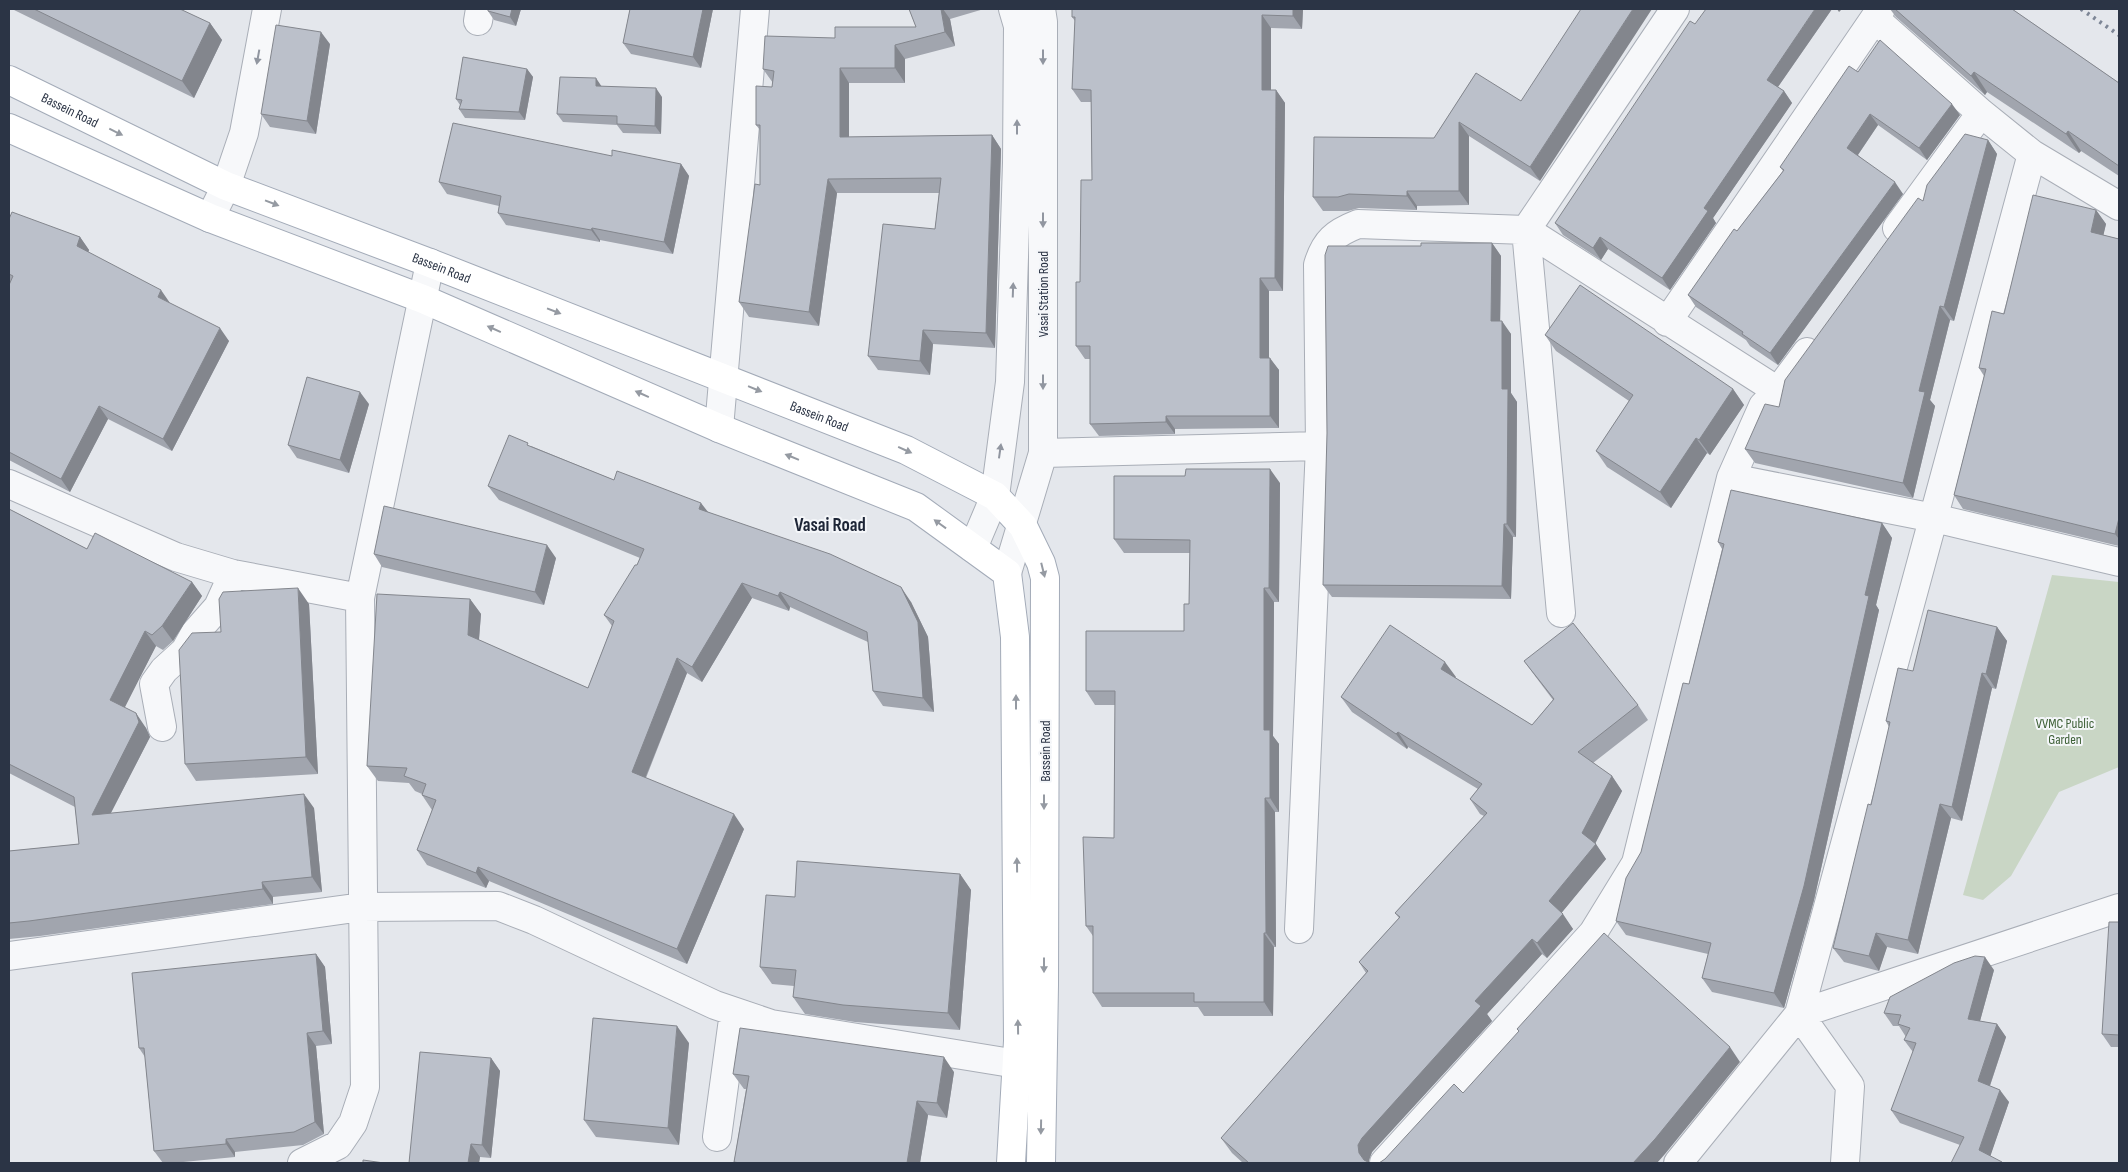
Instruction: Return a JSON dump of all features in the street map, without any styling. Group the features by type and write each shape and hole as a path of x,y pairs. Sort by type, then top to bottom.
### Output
{"main road":[{"name":"Bassein Road","path":"9,80 226,186 722,376 906,450 994,496 1023,526 1042,563 1045,578 1030,1065 1011,1163"},
{"path":"9,128 210,218 423,299 719,428 916,507 1007,573"},
{"name":"Bassein Road","path":"1007,573 1015,637 1030,1065 1041,1163"}],"street":[{"path":"210,218 226,186 244,134 267,9"},
{"path":"719,428 755,9"},
{"path":"973,548 994,496 1010,382 1017,163 1018,26 1014,9"},
{"name":"Vasai Station Road","path":"1007,573 1023,526 1043,453 1043,22 1041,9"},
{"path":"1561,613 1526,230 1675,9"},
{"path":"1667,322 1878,14 1980,113 2032,154 2119,206"},
{"path":"1882,248 1980,113"},
{"path":"1678,1163 1800,1014 2032,154"},
{"path":"1299,929 1320,446 1318,265 1323,248 1339,231 1358,224 1526,230 1667,322 1778,391"},
{"path":"302,1163 338,1145 353,1123 365,1087 360,598 430,263"},
{"path":"1384,1163 1592,933 1636,863 1731,478 1763,406 1778,391 1824,328"},
{"path":"1043,453 1320,446"},
{"path":"1731,478 1934,518 2119,562"},
{"path":"9,484 176,557 233,574 360,598"},
{"path":"162,727 154,684 164,670 185,651 195,633 218,607 233,574"},
{"path":"9,956 362,907 498,906 734,1012 771,1024 1030,1065"},
{"path":"1800,1014 2119,908"},
{"path":"717,1137 734,1012"},
{"path":"1800,1014 1850,1086 1845,1163"}],"green space":[{"name":"VVMC Public Garden","path":"2052,575 2119,582 2119,767 2059,792 2011,876 1983,900 1963,895"}],"building":[{"path":"34,9 180,9 210,23 182,81"},
{"path":"488,9 512,9 510,17 488,11"},
{"path":"630,9 703,9 693,57 623,43"},
{"path":"909,9 941,9 945,32 895,45 895,68 840,68 840,137 992,135 986,333 923,330 920,361 868,356 883,224 935,229 941,178 828,179 809,312 739,302 755,184 760,185 760,125 756,125 756,86 772,87 774,71 763,69 765,36 835,38 835,27 916,27"},
{"path":"1072,9 1293,9 1293,16 1262,15 1262,90 1276,90 1275,278 1260,278 1260,358 1270,358 1270,416 1166,416 1166,422 1090,424 1090,346 1076,346 1076,282 1080,282 1081,180 1092,180 1091,90 1072,89 1075,17 1072,17"},
{"path":"1581,9 1633,9 1530,167 1459,122 1459,191 1407,191 1407,196 1349,194 1338,197 1313,197 1314,137 1434,138 1476,73 1521,101"},
{"path":"1706,9 1815,9 1767,80 1784,91 1704,208 1708,211 1662,278 1600,237 1593,248 1555,223 1690,21 1695,24"},
{"path":"1895,9 2012,9 2119,83 2119,166 2068,131 2066,134 1974,72 1971,76"},
{"path":"276,25 321,32 307,121 261,114"},
{"path":"1880,40 1952,104 1919,148 1870,114 1847,148 1895,182 1770,353 1742,334 1743,332 1688,295 1734,229 1737,231 1784,170 1780,167 1849,66 1858,72"},
{"path":"463,57 527,69 519,112 459,109 462,100 456,99"},
{"path":"560,77 596,78 596,86 656,88 655,126 617,124 617,116 557,114"},
{"path":"453,123 612,156 612,150 681,164 664,242 498,213 501,196 439,182"},
{"path":"1965,134 1988,140 1944,307 1940,306 1919,391 1925,392 1903,483 1745,449 1765,404 1779,407 1785,380 1918,198 1923,201 1927,185"},
{"path":"2033,195 2096,210 2091,232 2119,239 2119,518 2115,534 1954,495 1986,369 1979,368 1992,311 2004,314"},
{"path":"12,212 80,237 77,246 161,290 158,297 220,328 163,439 99,406 61,479 9,452 9,285 13,276 9,274 9,219"},
{"path":"1421,243 1492,243 1491,321 1502,321 1502,389 1508,389 1507,524 1504,524 1502,586 1323,585 1327,433 1325,255 1328,246 1421,246"},
{"path":"1580,285 1733,389 1699,440 1696,438 1660,492 1596,451 1633,395 1545,335"},
{"path":"307,377 360,392 340,460 288,445"},
{"path":"509,435 528,443 527,445 614,480 617,471 701,503 699,509 830,554 901,587 918,622 923,698 873,691 867,632 780,592 778,596 742,583 692,667 677,658 632,772 734,814 677,949 478,867 476,873 417,850 436,800 422,795 426,784 404,776 407,768 367,766 377,594 470,599 468,635 588,688 614,621 604,615 635,565 637,565 644,549 488,486"},
{"path":"1186,469 1270,469 1269,588 1264,588 1264,730 1270,730 1270,798 1265,798 1266,933 1264,933 1264,1002 1194,1002 1194,993 1093,993 1093,926 1086,926 1083,837 1114,838 1115,691 1086,691 1086,631 1184,631 1184,604 1189,604 1190,540 1114,539 1114,476 1185,476"},
{"path":"1731,490 1882,523 1865,595 1869,596 1804,886 1774,993 1702,978 1711,943 1616,921 1626,878 1641,852 1683,683 1689,684 1724,544 1718,542"},
{"path":"384,506 547,545 535,592 374,554"},
{"path":"9,509 87,549 95,533 192,582 162,626 152,635 145,631 110,700 136,713 139,722 92,815 304,794 312,877 262,882 263,889 9,923 9,851 79,844 74,797 9,764"},
{"path":"298,588 306,757 185,764 179,650 192,633 221,632 219,599 223,592"},
{"path":"1928,610 1997,627 1986,674 1982,673 1952,807 1940,804 1908,940 1876,933 1869,956 1833,948 1868,804 1871,805 1890,722 1886,721 1898,668 1913,671"},
{"path":"1573,623 1638,705 1578,752 1612,776 1582,833 1596,844 1549,901 1563,914 1537,943 1532,939 1475,1001 1481,1006 1362,1138 1358,1145 1359,1153 1364,1160 1370,1163 1249,1163 1221,1138 1368,971 1359,962 1400,917 1395,913 1487,813 1470,799 1482,784 1398,732 1396,734 1341,697 1390,625 1445,662 1441,669 1532,725 1554,699 1524,661"},
{"path":"797,861 960,874 948,1013 843,1005 793,997 796,970 760,967 766,895 795,897"},
{"path":"2109,922 2119,922 2119,1035 2102,1034"},
{"path":"1604,933 1730,1047 1633,1163 1379,1163 1385,1159 1454,1084 1463,1093 1519,1031 1517,1029"},
{"path":"316,954 323,1031 307,1033 315,1122 294,1132 226,1139 226,1144 154,1151 144,1048 139,1048 132,973"},
{"path":"1975,956 1985,957 1968,1019 1997,1024 1978,1081 2000,1090 1979,1150 2001,1163 1951,1163 1964,1137 1891,1110 1916,1043 1904,1040 1910,1028 1898,1024 1901,1015 1884,1013 1890,997 1954,963"},
{"path":"593,1018 677,1026 668,1128 584,1120"},
{"path":"740,1028 944,1057 937,1103 917,1101 907,1163 734,1162 749,1076 733,1074"},
{"path":"420,1052 491,1058 482,1145 471,1144 468,1163 409,1163"},
{"path":"363,1160 384,1163 363,1163"}],"railway":[{"path":"2081,9 2119,35"}],"district":[{"name":"Vasai Road","path":"830,524"}]}
